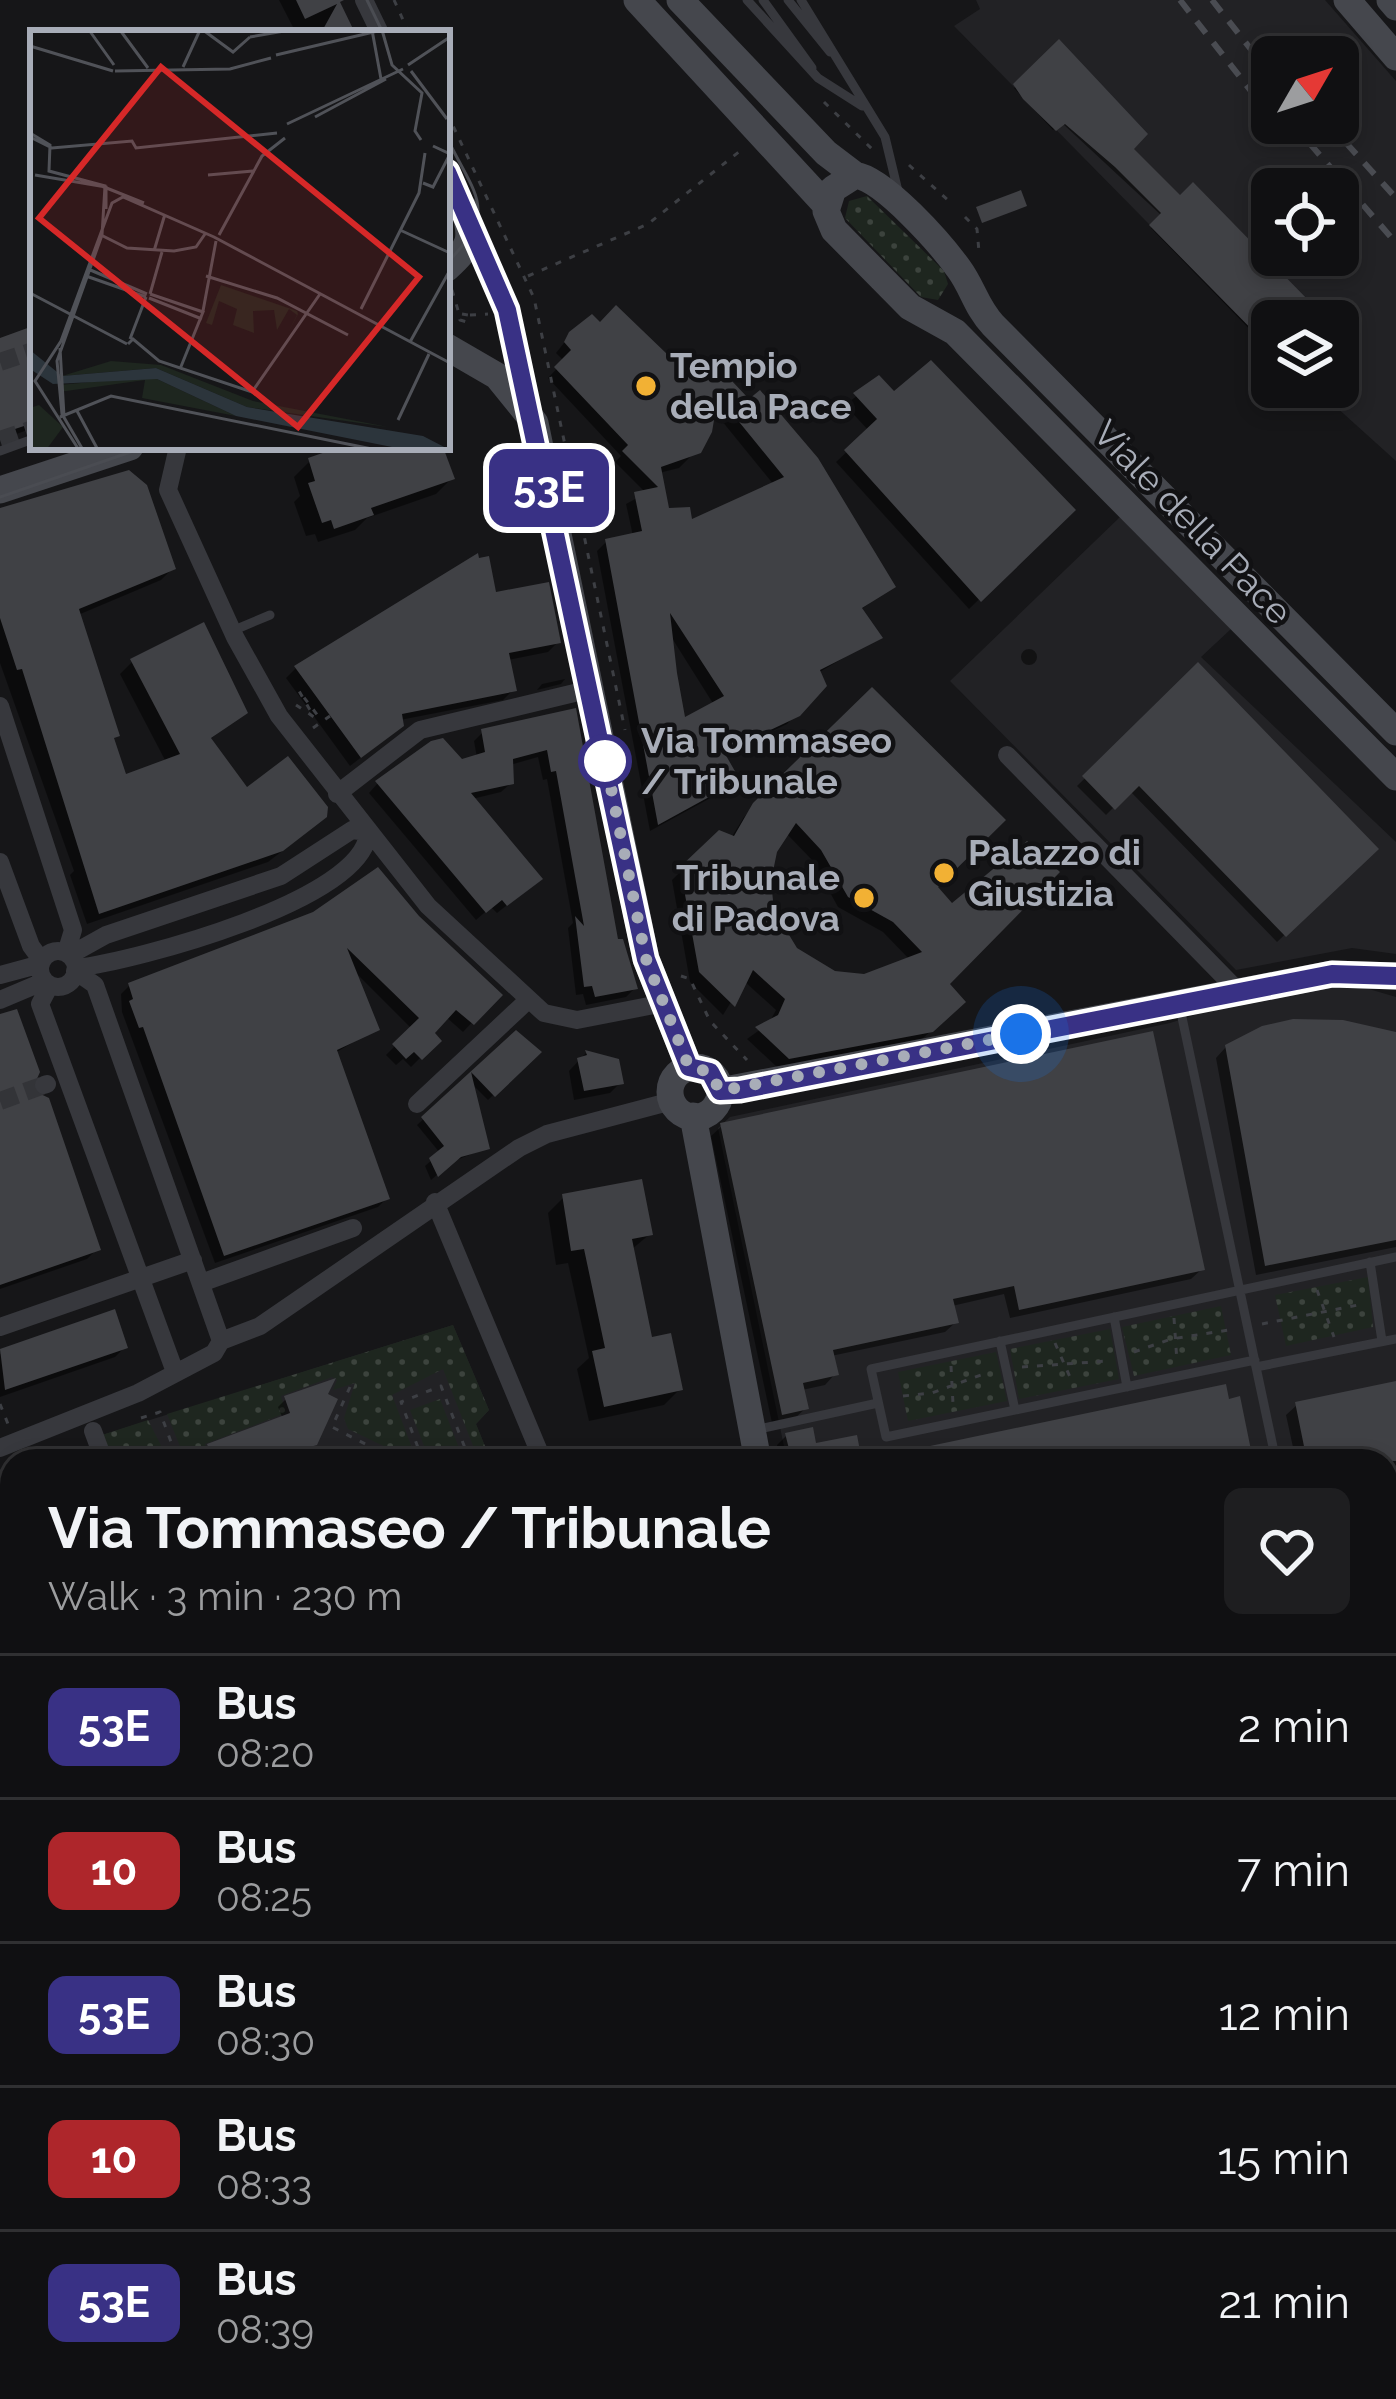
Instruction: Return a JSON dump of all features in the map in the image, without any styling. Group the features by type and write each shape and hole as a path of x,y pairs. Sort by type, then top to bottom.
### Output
{"street":[{"path":"364,0 379,30"},
{"name":"Viale della Pace","path":"637,0 826,205 837,234 917,314 955,332 1396,777"},
{"name":"Viale della Pace","path":"680,0 819,146 903,210 958,268 993,326 1396,732"},
{"path":"1347,0 1396,57"},
{"path":"1390,0 1396,8"},
{"path":"450,175 477,206"},
{"path":"826,205 837,184 858,176"},
{"path":"450,230 477,206"},
{"path":"450,271 469,248 477,206"},
{"path":"938,320 961,308 968,287"},
{"path":"450,349 497,376 535,423 659,1004 689,1067"},
{"path":"0,490 121,450"},
{"path":"177,450 168,490 232,631 279,716 428,906 544,1013 577,1020 659,1004"},
{"path":"337,794 420,730 591,689"},
{"path":"0,975 44,973 69,983 73,930 2,720"},
{"path":"1006,755 1115,875 1239,992"},
{"path":"72,962 106,935 281,876 341,836 368,832"},
{"path":"72,962 115,963 292,904 358,859 368,848 368,832"},
{"path":"0,862 44,973"},
{"path":"281,876 292,904"},
{"path":"175,1372 40,1004 44,973 55,951 95,985 221,1341"},
{"path":"720,1091 1357,970 1396,976"},
{"path":"0,1000 44,973"},
{"path":"417,1104 526,1001"},
{"path":"0,1448 138,1393 214,1353 221,1341 260,1325 435,1202 547,1134 683,1108 715,1107 720,1091 710,1072 689,1067"},
{"path":"689,1067 671,1084 683,1108 756,1449"},
{"path":"435,1202 538,1449"},
{"path":"201,1282 353,1228"},
{"path":"0,1327 193,1260"},
{"path":"93,1432 99,1449"}],"lane":[{"path":"747,0 818,78 866,109"},
{"path":"763,0 818,78"},
{"path":"788,0 841,62"},
{"path":"801,0 841,62 892,158 903,210"},
{"path":"858,176 876,174 892,158"},
{"path":"0,451 30,440"},
{"path":"232,631 270,615"},
{"path":"1179,1005 1274,1449"},
{"path":"1396,1257 871,1370 886,1437 1127,1387 1396,1339"},
{"path":"1370,1262 1382,1341"},
{"path":"1114,1317 1127,1387"},
{"path":"1000,1341 1015,1410"},
{"path":"752,1431 878,1403"}],"path":[{"path":"394,0 408,30"},
{"path":"450,122 477,206 526,277 534,298"},
{"path":"526,277 648,224 752,141"},
{"path":"914,167 950,202"},
{"path":"450,276 464,322 468,315 488,314"},
{"path":"295,706 299,703 314,717 299,691 322,721"},
{"path":"311,729 329,716"},
{"path":"672,973 690,979 710,1021 749,1063"},
{"path":"1316,1287 1333,1336"},
{"path":"1248,1326 1324,1308 1371,1304"},
{"path":"1174,1316 1177,1366"},
{"path":"1129,1354 1176,1338 1226,1331"},
{"path":"1054,1340 1074,1388"},
{"path":"1013,1367 1115,1358"},
{"path":"950,1361 954,1412"},
{"path":"902,1396 1000,1370"},
{"path":"418,1449 400,1402 441,1386 465,1449"},
{"path":"350,1387 332,1427 375,1449"},
{"path":"0,1404 9,1426"},
{"path":"141,1418 160,1412 174,1449"}],"shaded area":[{"path":"976,0 1325,0 1357,36 1251,36 1251,144 1359,144 1359,39 1396,81 1396,461 1337,408 1359,408 1359,300 1251,300 1251,328 954,26 980,9"},
{"path":"867,196 944,271 948,284 938,300 921,297 845,218 849,201"},
{"path":"1120,517 1231,629 1201,657 1396,842 1396,954 1352,948 1236,970 950,681"},
{"path":"1335,979 1396,997 1396,1449 785,1449 718,1128 730,1117 1170,1023 1293,983"},
{"path":"1368,1277 1373,1327 1286,1346 1275,1295"},
{"path":"1221,1306 1231,1355 1134,1376 1122,1327"},
{"path":"453,1325 489,1410 476,1424 486,1449 107,1449 102,1435"},
{"path":"453,1325 489,1410 476,1424 486,1449 474,1449 443,1369 392,1395 412,1449 390,1449 348,1429 344,1418 355,1383 333,1390 337,1380 332,1377 281,1396 286,1413 205,1444 207,1449 181,1449 167,1414"},
{"path":"1110,1329 1119,1379 1019,1399 1010,1349"},
{"path":"996,1352 1007,1401 908,1421 898,1372"},
{"path":"440,1399 459,1449 425,1449 410,1410"},
{"path":"148,1420 163,1449 107,1449 102,1435"}],"building":[{"path":"296,0 344,0 340,2 354,30 323,30 337,4 305,19"},
{"path":"1059,39 1148,134 1134,149 1180,195 1193,182 1251,241 1251,276 1285,276 1308,300 1251,300 1251,329 1149,225 1161,213 1065,124 1056,131 1013,84"},
{"path":"1021,190 1027,206 982,223 976,207"},
{"path":"616,305 694,380 713,361 749,399 760,390 818,458 896,587 862,608 883,638 820,670 827,686 800,716 724,752 740,780 658,825 605,539 642,531 634,492 658,487 622,451 628,445 554,367 571,350 564,342 569,332 592,314 600,322","holes":["718,396 784,477 692,519 690,507 669,508 661,467 701,453 712,432","670,613 724,696 685,717 677,673"]},
{"path":"30,327 30,424 0,434 0,338"},
{"path":"931,360 1076,510 981,602 844,450 877,419 853,393 879,375 894,391"},
{"path":"331,450 444,450 455,479 371,508 374,515 334,529 331,520 322,523 308,483 315,481 308,458"},
{"path":"129,470 147,485 176,569 79,609 120,736 114,738 126,774 180,754 130,659 204,622 248,713 211,738 247,787 288,756 328,807 327,817 283,851 99,914 22,669 17,670 0,618 0,508"},
{"path":"478,553 479,558 489,556 496,592 549,582 561,643 509,653 517,691 402,714 404,726 361,758 294,666"},
{"path":"1198,662 1379,849 1286,937 1139,786 1115,810 1082,776"},
{"name":"Palazzo di Giustizia","path":"872,687 1006,820 938,887 952,903 1027,841 1060,872 950,984 966,1002 933,1032 789,1059 755,1027 778,1015 785,999 753,970 735,1007 699,972 680,867 719,830 734,836 753,803","holes":["796,823 821,850 848,897 893,922 922,952 864,974 835,971 797,948 774,910 771,881 777,852"]},
{"path":"576,708 618,939 623,939 638,989 595,997 592,986 584,987 575,916 584,926 556,771 551,772 547,750 513,759 514,784 471,793 543,879 507,906 502,900 486,913 375,781 431,741 443,738 462,759 485,752 481,729"},
{"path":"378,867 419,916 503,995 474,1025 456,1010 435,1033 442,1041 422,1060 414,1052 406,1059 392,1044 419,1018 347,948 380,1030 337,1050 390,1199 224,1256 143,1027 139,1028 129,1001 133,999 128,983 313,912"},
{"path":"17,1009 40,1072 32,1090 49,1098 101,1250 0,1285 0,1014"},
{"path":"1293,1019 1343,1020 1396,1032 1396,1240 1265,1266 1225,1045 1262,1026"},
{"path":"516,1030 542,1052 495,1097 471,1072 490,1149 461,1157 438,1177 429,1158 444,1146 421,1117"},
{"path":"1153,1031 1205,1270 1019,1310 1014,1286 953,1299 959,1323 833,1350 839,1375 803,1383 809,1409 782,1415 720,1123"},
{"path":"585,1050 619,1059 624,1084 584,1091 577,1058 587,1055"},
{"path":"642,1179 653,1235 632,1239 652,1337 671,1333 683,1390 604,1407 592,1351 605,1348 584,1249 571,1251 562,1194"},
{"path":"115,1309 128,1348 5,1390 0,1349"},
{"path":"336,1378 328,1394 338,1399 317,1445 209,1449 207,1444 290,1413 284,1396"},
{"path":"1396,1381 1396,1449 1305,1449 1295,1402"},
{"path":"1226,1384 1229,1399 1240,1396 1251,1449 916,1449"},
{"path":"813,1427 816,1443 857,1435 860,1449 789,1449 785,1433"}],"tunnel":[{"path":"0,362 30,352"},
{"path":"0,440 30,430"},
{"path":"0,1101 44,1085"}],"tram line":[{"path":"367,0 382,30"},
{"path":"450,144 477,203 473,229 450,260"},
{"path":"457,188 505,295 561,523"},
{"path":"0,497 136,450"}],"railway":[{"path":"1180,0 1251,91"},
{"path":"1212,0 1251,49"},
{"path":"1310,144 1396,243"},
{"path":"1347,144 1396,198"}],"bus line":[{"name":"53E","path":"450,178 507,310 535,423 646,959 659,1004 689,1067 710,1072 720,1091 740,1090 1332,974 1357,970 1396,976"}],"place":[{"name":"Tempio della Pace","path":"646,386"},
{"name":"Via Tommaseo / Tribunale","path":"605,761"},
{"name":"Palazzo di Giustizia","path":"944,873"},
{"name":"Tribunale di Padova","path":"864,898"}],"route":[{"path":"605,761 602,744 659,1004 689,1067 710,1072 720,1091 1021,1034"}]}
